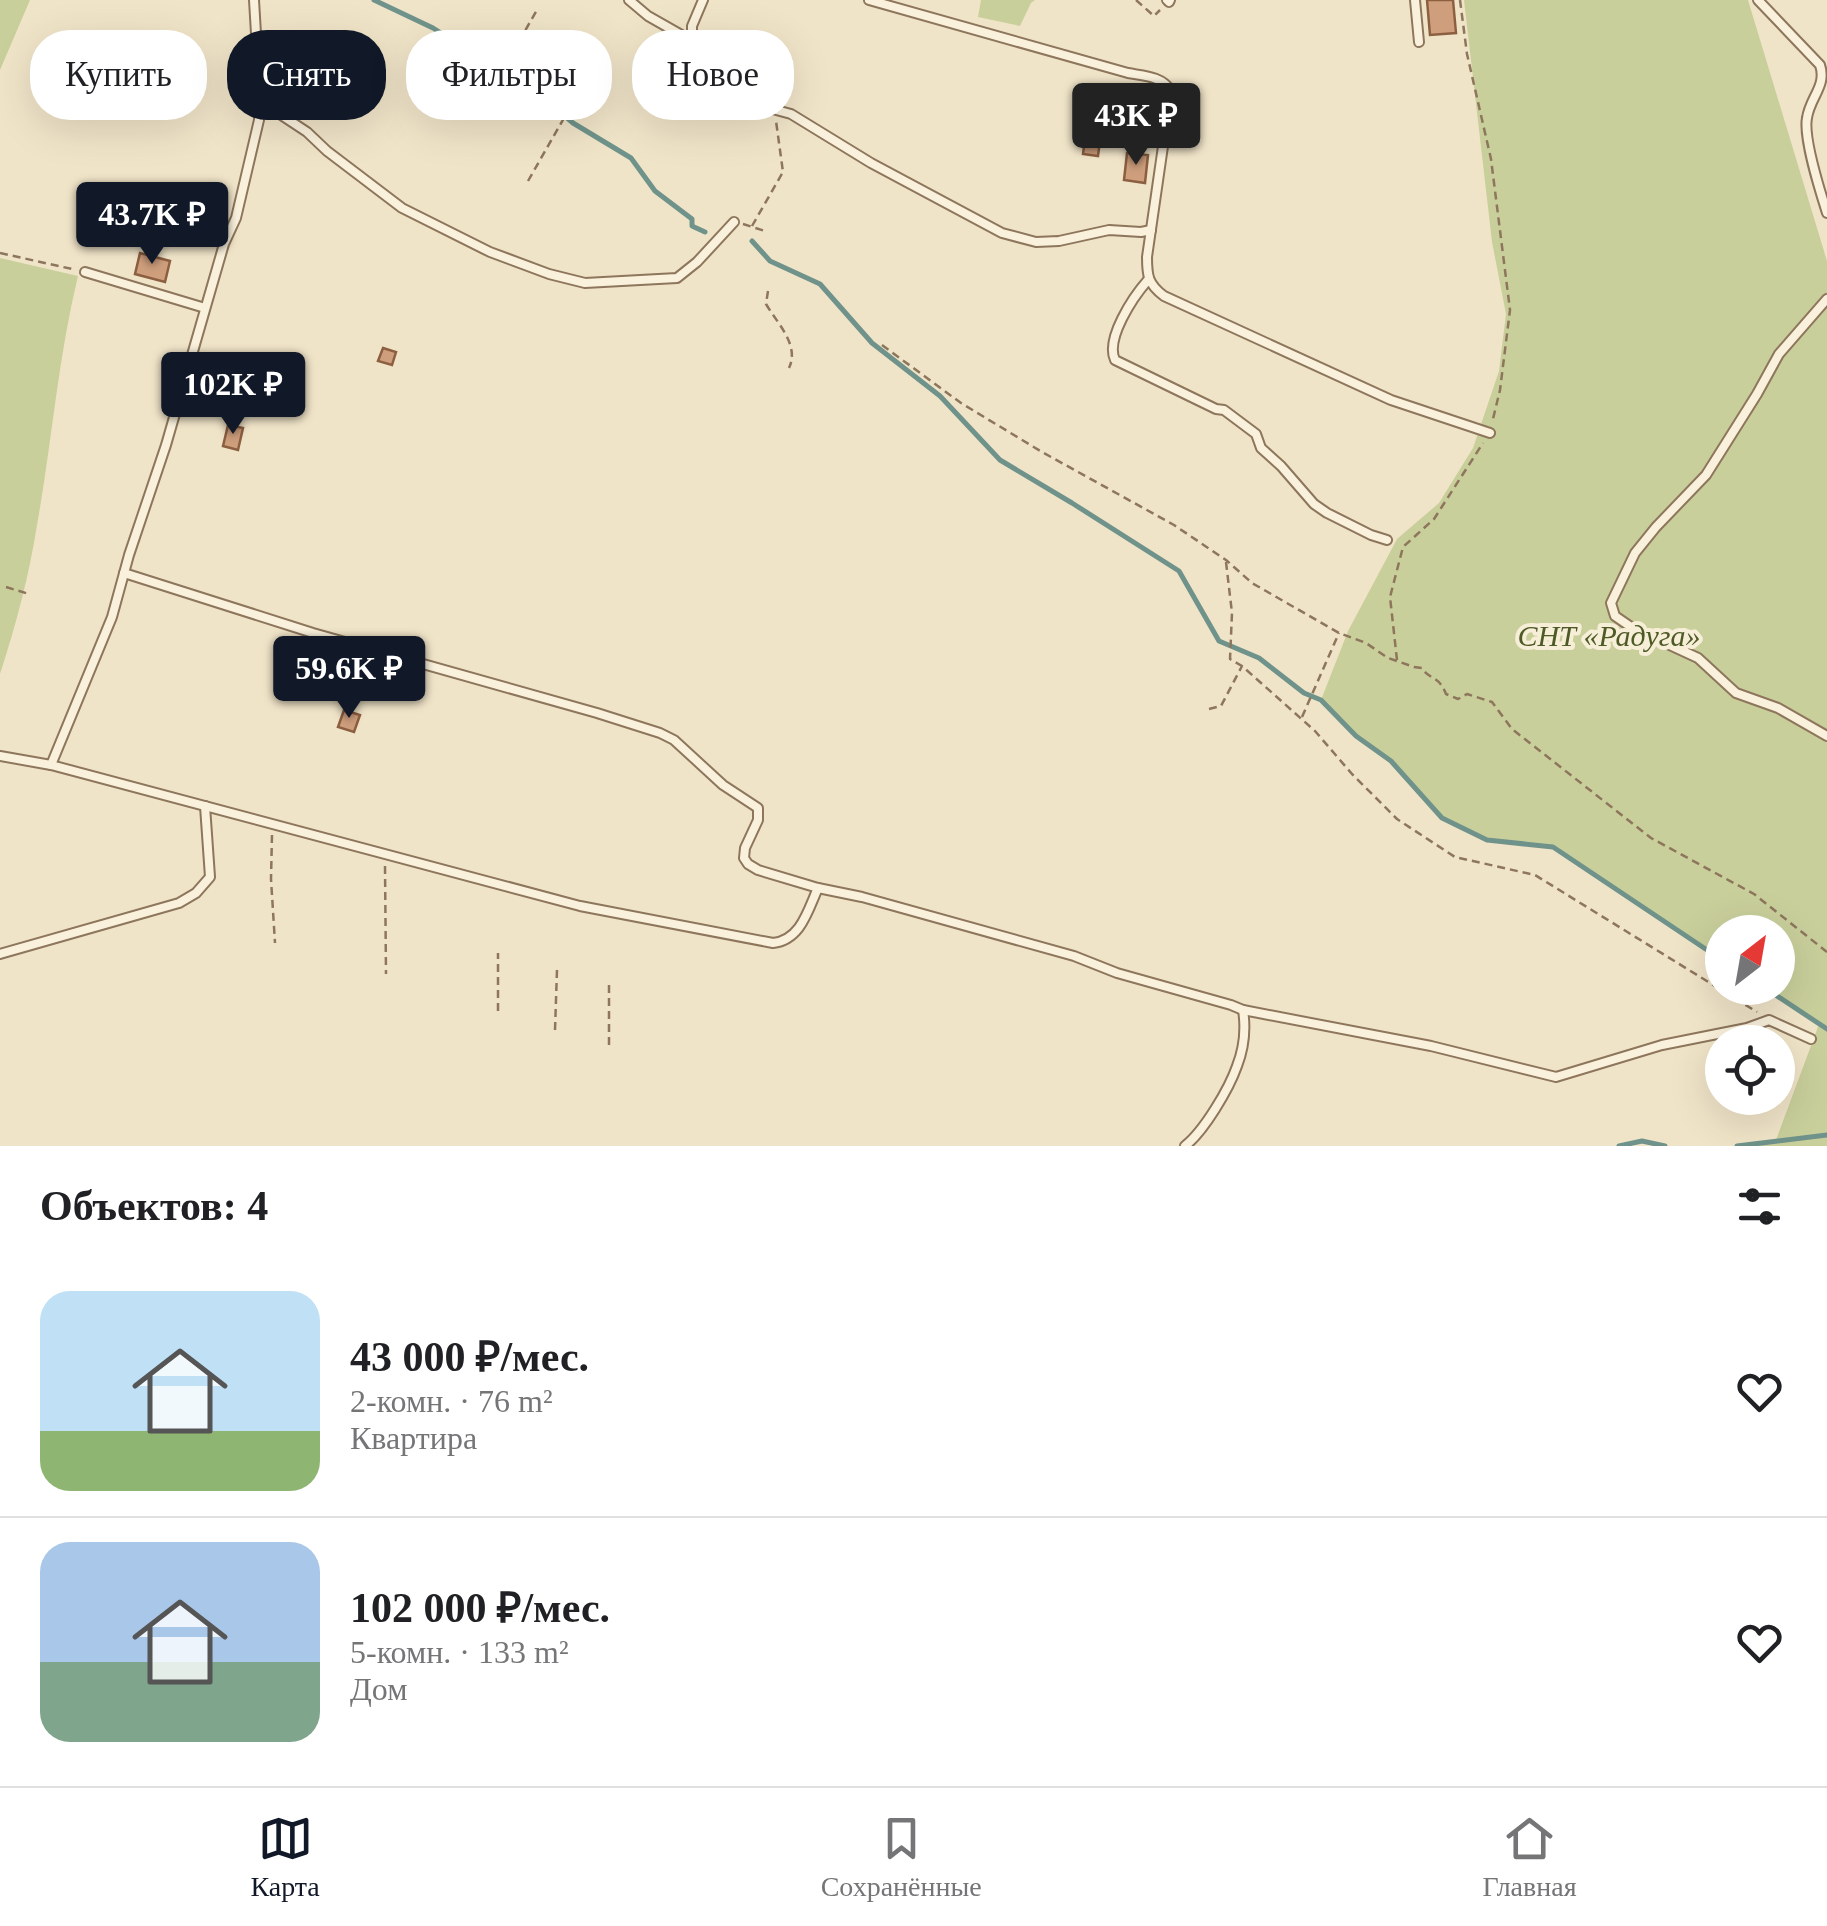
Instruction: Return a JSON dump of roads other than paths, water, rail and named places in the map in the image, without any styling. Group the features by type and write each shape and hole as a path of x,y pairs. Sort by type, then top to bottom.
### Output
{"lane":[{"path":"254,0 256,30"},
{"path":"629,0 673,30"},
{"path":"692,30 703,0"},
{"path":"870,0 1167,84 1171,90 1147,257 1148,280 1128,309 1112,352 1116,360 1224,410 1256,434 1262,448 1314,504 1370,535 1387,540"},
{"path":"1415,0 1419,42"},
{"path":"1758,0 1820,65 1823,74 1806,120 1814,170 1827,213"},
{"path":"794,116 871,164 1002,233 1036,242 1109,230 1151,230"},
{"path":"50,766 112,617 224,244 236,218 259,120"},
{"path":"289,120 402,208 490,252 567,279 585,283 677,278 734,222"},
{"path":"85,272 205,308"},
{"path":"1148,280 1164,296 1391,400 1490,433"},
{"path":"1827,300 1780,354 1706,475 1635,553 1611,602 1615,616 1631,627 1698,658 1736,692 1778,708 1827,736"},
{"path":"124,573 313,633 660,733 674,740 723,785 758,808 758,820 744,858 758,870 1074,956 1117,974 1243,1010 1431,1046 1556,1076 1662,1045 1769,1020 1811,1040"},
{"path":"0,756 580,906 773,943 785,942 793,936 818,888"},
{"path":"0,954 179,903 196,894 210,876 205,806"},
{"path":"1185,1146 1214,1108 1237,1066 1245,1033 1243,1010"}],"waterway":[{"path":"374,0 433,28 631,158 655,191 692,219 692,226 705,232"},
{"path":"752,241 770,261 820,284 872,343 940,396 1000,460 1179,571 1219,641 1259,658 1304,693 1321,700 1356,736 1391,761 1442,818 1487,840 1553,847 1705,949"},
{"path":"1791,1005 1827,1029"},
{"path":"1737,1146 1827,1135"},
{"path":"1619,1146 1642,1141 1665,1146"}],"park label":[{"name":"СНТ «Радуга»","path":"1609,636"}]}
